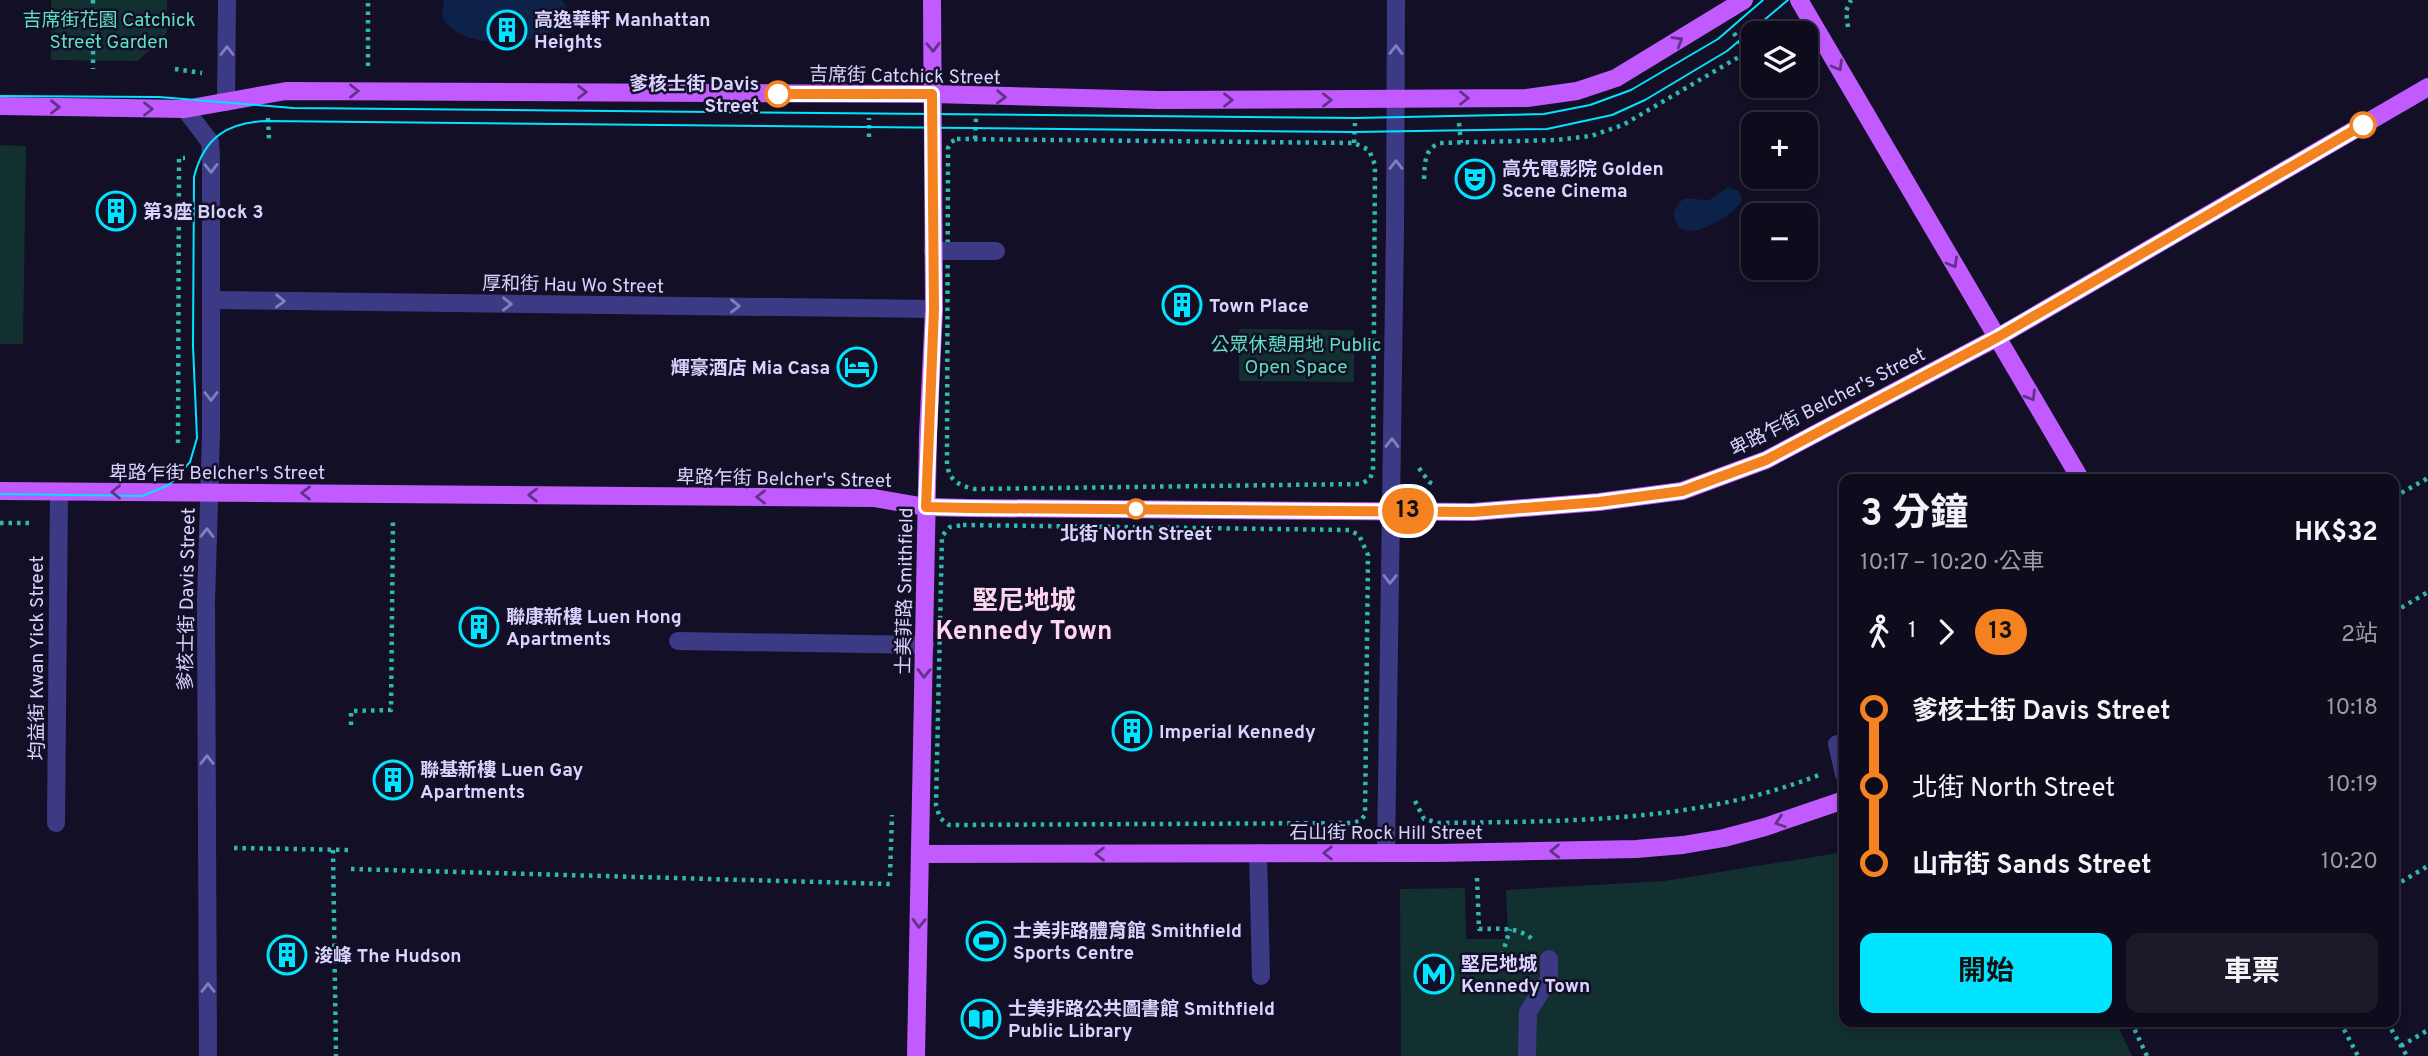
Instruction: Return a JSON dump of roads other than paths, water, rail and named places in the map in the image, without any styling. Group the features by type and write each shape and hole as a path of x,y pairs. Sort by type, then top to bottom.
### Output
{"main road":[{"name":"士美菲路 Smithfield","path":"916,1056 926,507 934,309 941,251 932,94 932,0"},
{"name":"吉席街 Catchick Street","path":"0,106 185,109 286,91 932,94 1138,100 1527,98 1601,85 1744,0"},
{"path":"1806,3 2078,474"},
{"name":"卑路乍街 Belcher's Street","path":"0,491 874,498 926,507 1473,512 1599,502 1682,491 1766,460 1998,337 2428,87"},
{"name":"石山街 Rock Hill Street","path":"921,855 1623,850 1684,845 1765,827 1839,802"}],"street":[{"path":"226,102 227,0"},
{"path":"1386,853 1396,0"},
{"name":"爹核士街 Davis Street","path":"185,109 210,142 211,443 206,601 208,1056"},
{"path":"941,251 996,251"},
{"name":"厚和街 Hau Wo Street","path":"211,300 934,309"},
{"name":"均益街 Kwan Yick Street","path":"56,823 59,492"},
{"path":"678,641 925,645"},
{"path":"1837,744 1839,753"},
{"path":"1258,853 1261,976"},
{"path":"1527,1056 1528,1012 1549,979 1549,959"}],"water":[{"path":"444,0 562,0 567,14 560,26 544,35 522,41 497,42 474,39 454,30 442,16"},
{"path":"1728,187 1739,191 1742,199 1730,213 1707,227 1694,231 1684,230 1677,225 1674,213 1684,199 1709,200"}],"tram line":[{"path":"0,96 159,97 293,108 1355,118 1544,114 1590,105 1631,90 1718,39 1763,0"},
{"path":"0,494 142,496 169,485 190,462 197,438 193,346 194,177 198,163 211,142 220,134 241,125 268,121 1354,132 1547,129 1612,115 1645,100 1727,51 1788,0"}],"place":[{"name":"高逸華軒 Manhattan Heights","path":"507,30"},
{"name":"爹核士街 Davis Street","path":"778,94"},
{"name":"高先電影院 Golden Scene Cinema","path":"1475,179"},
{"name":"第3座 Block 3","path":"116,211"},
{"name":"Town Place","path":"1182,305"},
{"name":"輝豪酒店 Mia Casa","path":"857,367"},
{"name":"北街 North Street","path":"1136,509"},
{"name":"聯康新樓 Luen Hong Apartments","path":"479,627"},
{"name":"Imperial Kennedy","path":"1132,731"},
{"name":"聯基新樓 Luen Gay Apartments","path":"393,780"},
{"name":"士美非路體育館 Smithfield Sports Centre","path":"986,941"},
{"name":"浚峰 The Hudson","path":"287,955"},
{"name":"堅尼地城 Kennedy Town","path":"1434,974"},
{"name":"士美非路公共圖書館 Smithfield Public Library","path":"981,1019"}],"district":[{"name":"堅尼地城 Kennedy Town","path":"1024,615"}],"park label":[{"name":"吉席街花園 Catchick Street Garden","path":"109,30"},
{"name":"公眾休憩用地 Public Open Space","path":"1296,355"}]}
